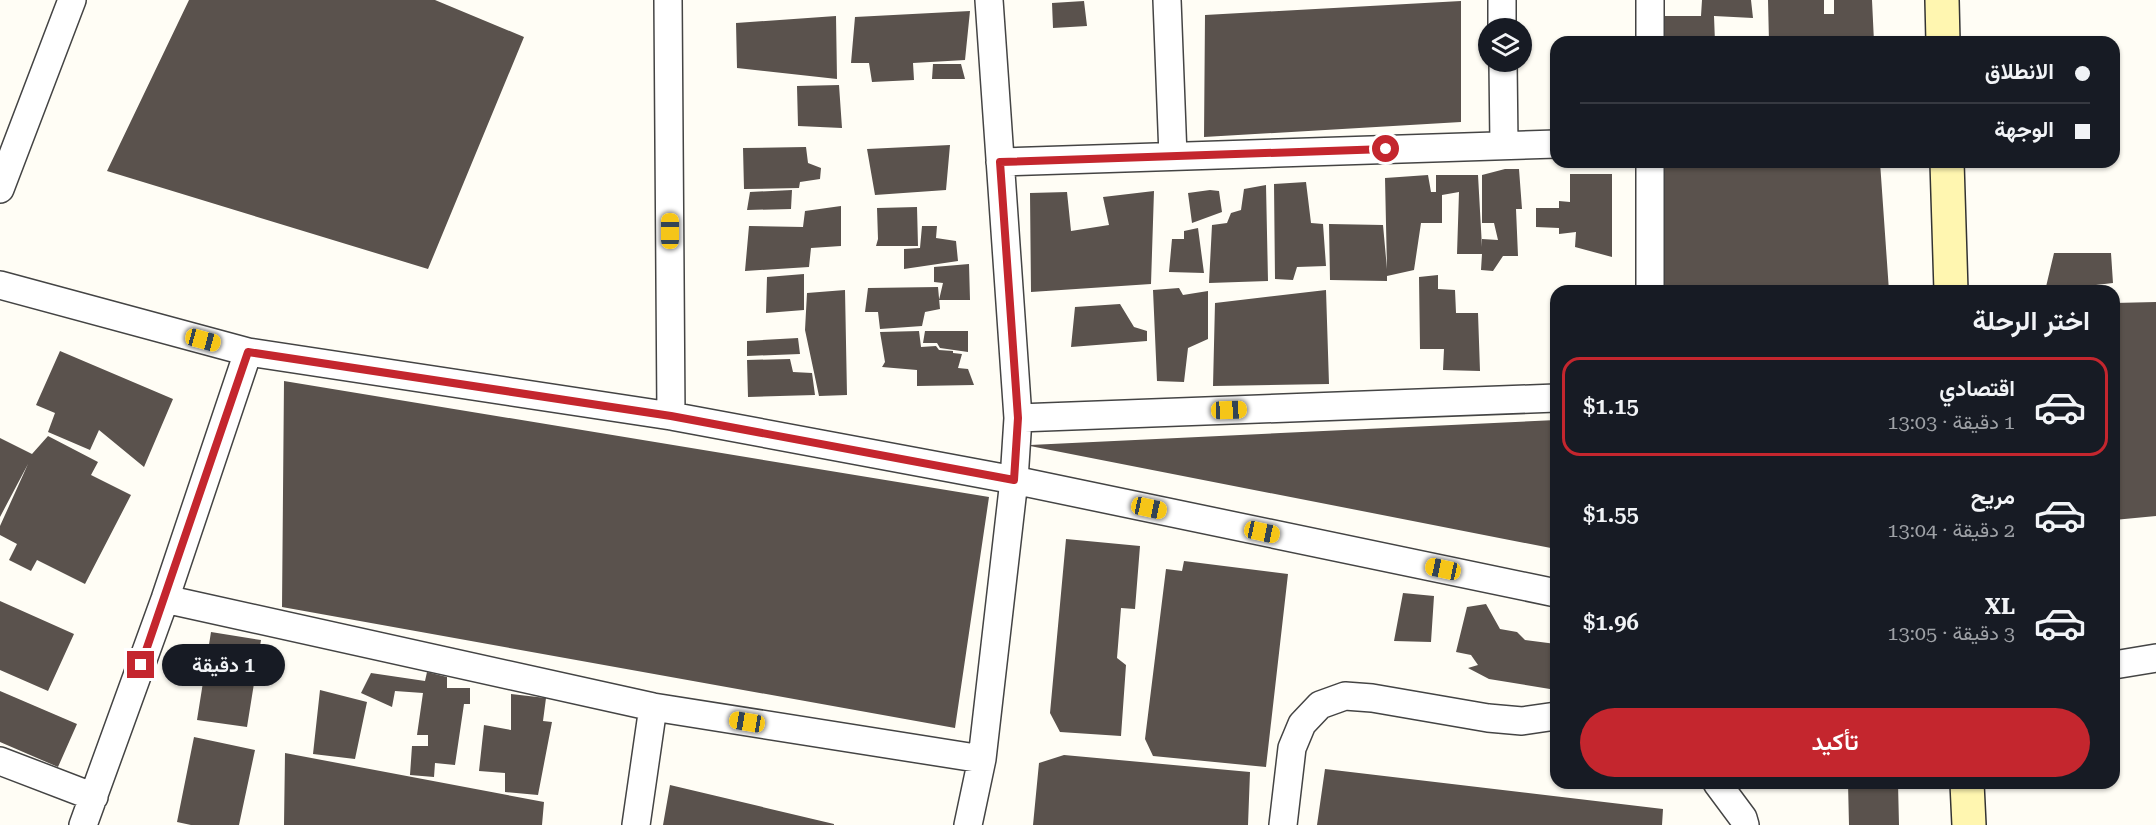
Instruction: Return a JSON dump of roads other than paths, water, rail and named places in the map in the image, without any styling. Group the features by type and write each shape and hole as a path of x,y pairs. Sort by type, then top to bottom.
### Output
{"main road":[{"path":"1942,0 1943,36"},
{"path":"1947,168 1951,285"},
{"path":"1967,789 1969,825"}],"street":[{"path":"2,177 72,0"},
{"path":"668,0 671,416"},
{"path":"968,825 982,759 1014,480 1018,418 989,0"},
{"path":"1167,0 1173,156"},
{"path":"1502,0 1502,18"},
{"path":"1650,0 1650,36"},
{"path":"1503,72 1504,145"},
{"path":"1000,162 1550,144"},
{"path":"1650,168 1650,285"},
{"path":"0,285 248,352 671,416 1014,480 1550,592"},
{"path":"83,825 165,599 248,352"},
{"path":"1018,418 1550,398"},
{"path":"165,599 653,706 982,759"},
{"path":"2120,664 2156,658"},
{"path":"1283,825 1293,748 1302,724 1320,705 1345,696 1372,698 1510,720 1522,721 1550,717"},
{"path":"636,825 653,706"},
{"path":"0,761 94,797"},
{"path":"1721,789 1743,818 1745,825"}]}
